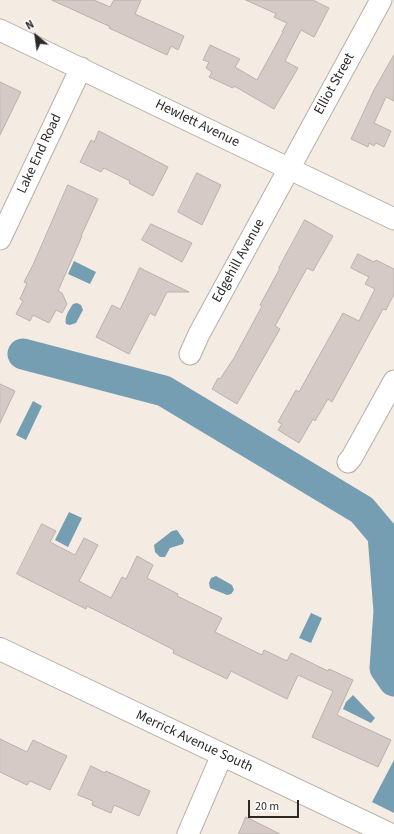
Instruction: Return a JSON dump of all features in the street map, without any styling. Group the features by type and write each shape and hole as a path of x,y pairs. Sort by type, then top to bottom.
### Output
{"street":[{"name":"Elliot Street","path":"289,168 381,0"},
{"name":"Hewlett Avenue","path":"0,30 394,219"},
{"name":"Lake End Road","path":"0,239 81,68"},
{"name":"Edgehill Avenue","path":"190,354 199,334 289,168"},
{"path":"348,462 394,382"},
{"name":"Merrick Avenue South","path":"0,649 389,834"},
{"path":"188,834 222,755"}],"water":[{"path":"74,261 96,272 90,284 68,274"},
{"path":"77,303 81,305 83,310 76,323 70,325 66,324 66,316 68,311 73,304"},
{"path":"33,401 42,406 26,440 16,435"},
{"path":"69,512 82,518 68,547 55,540"},
{"path":"177,530 184,540 183,544 170,548 165,557 160,557 155,552 154,545 172,531"},
{"path":"216,576 232,585 234,590 231,594 227,595 210,588 209,583 211,578"},
{"path":"311,613 322,618 311,643 299,638"},
{"path":"353,695 375,718 371,723 343,709 346,702"},
{"path":"394,760 394,813 372,802"}],"building":[{"path":"52,0 94,0 110,7 114,0 141,0 135,14 184,36 178,50 171,46 167,55"},
{"path":"246,0 313,0 329,8 314,37 301,30 285,61 298,68 274,109 234,86 233,88 209,77 212,72 206,68 209,62 203,60 210,45 240,59 235,67 257,80 287,23 274,17 276,14"},
{"path":"394,55 394,101 386,97 374,123 391,131 384,147 376,143 374,146 369,143 368,147 351,139 374,90"},
{"path":"0,82 21,92 0,135"},
{"path":"99,131 168,167 153,196 129,183 130,181 104,168 101,172 80,162 91,140 94,142"},
{"path":"197,173 221,185 202,225 178,212"},
{"path":"68,185 98,199 58,291 62,293 67,304 62,313 56,310 49,323 33,315 30,321 16,314 23,301 20,299 27,283 24,282"},
{"path":"305,220 333,236 313,271 307,268 275,326 280,329 237,404 212,389 218,378 220,379 234,358"},
{"path":"151,224 192,243 182,262 142,240"},
{"path":"358,254 374,262 376,260 394,269 394,294 386,310 383,309 332,402 328,399 315,421 313,419 299,443 278,430 282,424 278,422 296,390 299,392 343,313 359,321 375,289 365,284 369,277 351,268"},
{"path":"140,268 189,292 167,292 155,316 150,313 129,354 96,337 112,305 120,309"},
{"path":"0,384 15,391 0,423"},
{"path":"42,524 56,531 50,542 75,555 84,538 98,545 79,581 111,598 122,577 126,579 137,556 153,565 147,578 178,594 177,596 222,618 215,632 262,655 264,650 287,661 291,653 328,671 329,669 353,680 337,715 391,740 378,767 312,737 333,691 298,675 287,699 231,671 227,679 173,653 174,650 87,606 86,609 17,574"},
{"path":"0,739 27,752 33,740 67,756 50,790 30,781 27,785 0,772"},
{"path":"91,766 105,773 106,771 150,791 139,816 114,805 111,813 92,805 93,801 78,795"},
{"path":"246,817 280,834 239,834"}],"waterway":[{"path":"23,354 164,391 362,510 383,535 389,611 385,668 394,681"}]}
